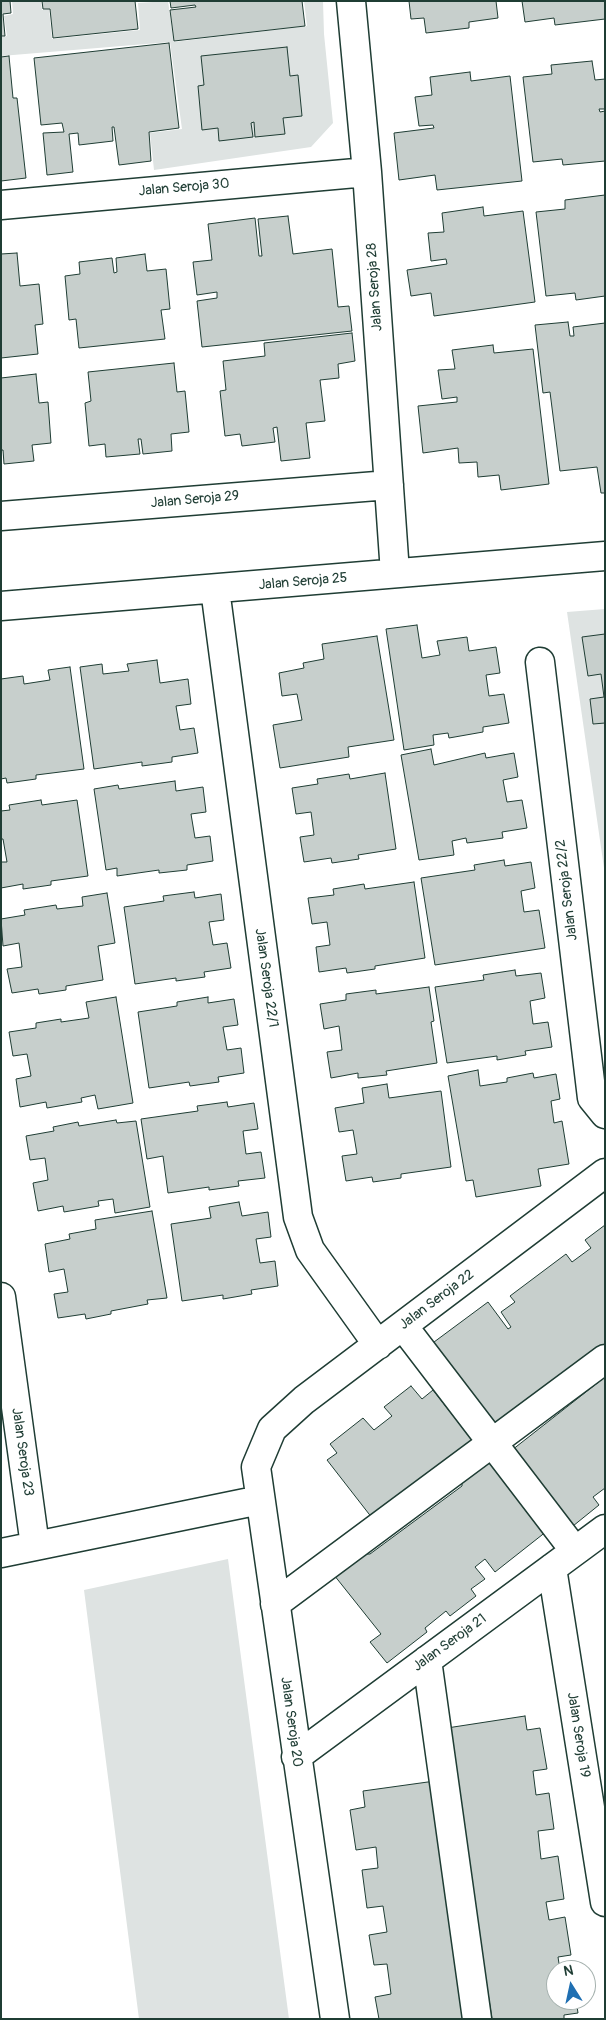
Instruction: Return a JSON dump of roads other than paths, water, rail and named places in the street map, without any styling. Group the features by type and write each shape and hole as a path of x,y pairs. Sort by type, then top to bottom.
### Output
{"street":[{"name":"Jalan Seroja 28","path":"351,1 367,172 394,574"},
{"name":"Jalan Seroja 30","path":"1,205 367,172"},
{"name":"Jalan Seroja 29","path":"1,516 389,485"},
{"name":"Jalan Seroja 25","path":"1,606 605,556"},
{"name":"Jalan Seroja 22/1","path":"215,589 298,1217 310,1250 378,1345"},
{"name":"Jalan Seroja 22/2","path":"540,662 592,1098 605,1114"},
{"name":"Jalan Seroja 22","path":"272,1429 304,1400 605,1173"},
{"name":"Jalan Seroja 23","path":"1,1297 34,1546"},
{"path":"403,1326 575,1551"},
{"path":"275,1604 605,1359"},
{"name":"Jalan Seroja 20","path":"272,1429 256,1466 296,1757 335,2019"},
{"path":"1,1553 260,1500"},
{"name":"Jalan Seroja 21","path":"296,1757 605,1529"},
{"name":"Jalan Seroja 19","path":"552,1568 605,1902"},
{"path":"427,1660 476,2019"}]}
